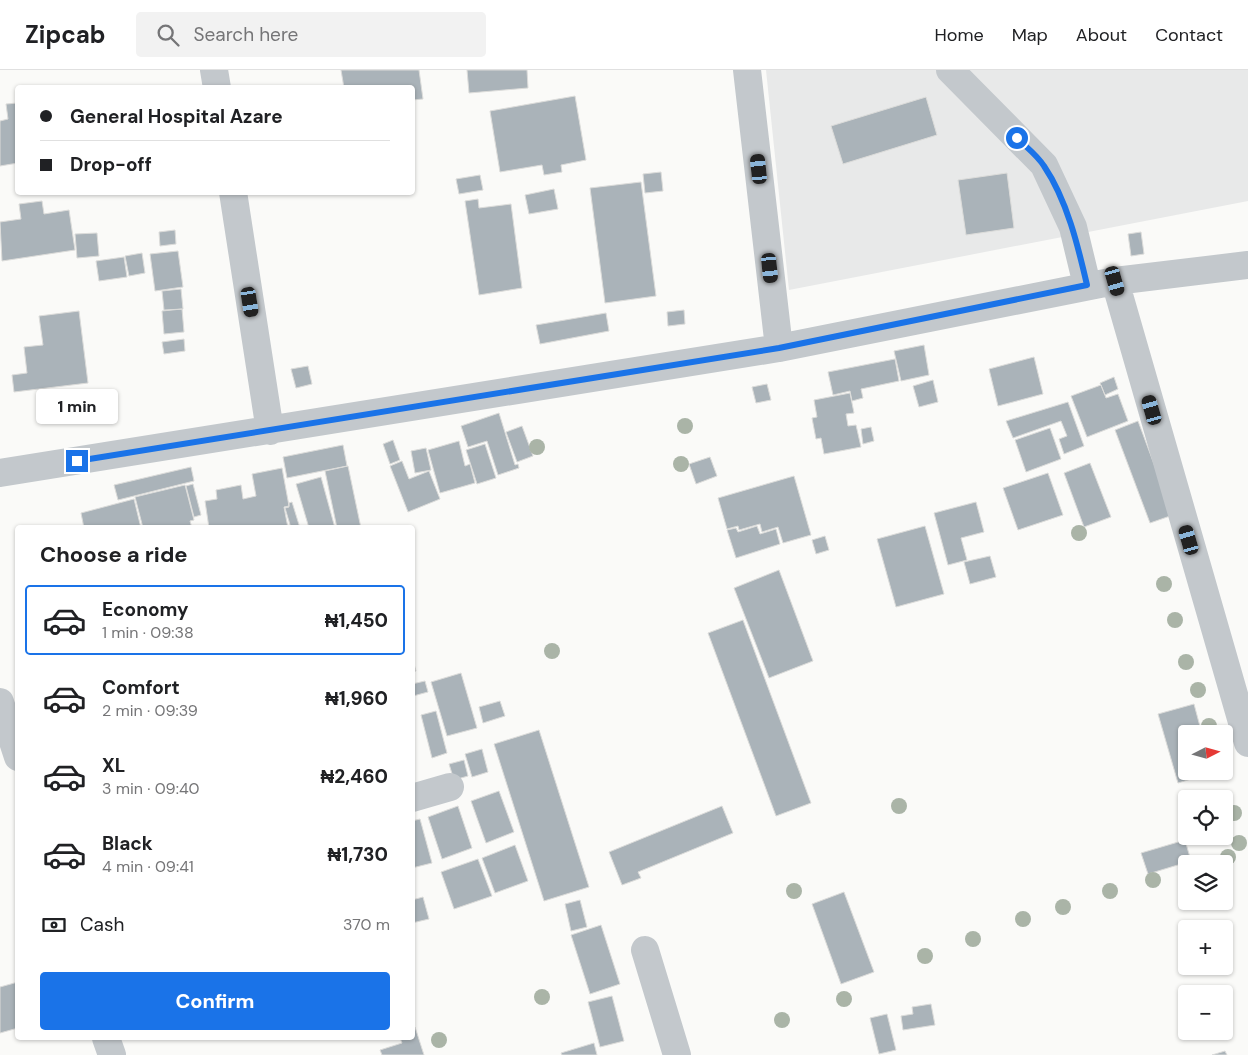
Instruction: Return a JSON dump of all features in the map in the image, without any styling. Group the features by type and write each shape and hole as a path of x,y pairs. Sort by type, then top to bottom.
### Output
{"street":[{"path":"214,70 216,85"},
{"path":"748,70 779,348"},
{"path":"950,70 1044,165 1073,227 1087,285"},
{"path":"233,195 270,430"},
{"path":"0,473 779,348 1087,285 1248,265"},
{"path":"1115,281 1248,744"},
{"path":"0,702 15,748"},
{"path":"415,797 450,787"},
{"path":"645,950 677,1055"},
{"path":"107,1040 112,1055"}],"shaded area":[{"path":"766,70 1248,70 1248,201 789,290"}],"building":[{"path":"341,70 419,70 423,99 415,100 415,85 344,85"},
{"path":"467,70 527,70 528,88 469,93"},
{"path":"575,96 586,160 561,165 562,172 544,175 542,165 500,172 490,111"},
{"path":"926,97 937,135 843,164 831,126"},
{"path":"15,103 15,164 0,166 0,121 8,119 6,104"},
{"path":"661,172 663,191 645,193 643,174"},
{"path":"1007,173 1014,228 966,235 958,180"},
{"path":"480,175 483,190 459,194 456,179"},
{"path":"641,182 656,296 605,303 590,188"},
{"path":"554,189 558,209 529,214 525,195"},
{"path":"478,199 479,208 511,204 522,288 479,295 465,201"},
{"path":"42,201 44,214 69,210 75,250 2,261 0,222 21,219 19,204"},
{"path":"175,230 176,244 160,246 159,232"},
{"path":"1141,232 1144,254 1131,256 1128,234"},
{"path":"97,233 99,256 77,258 75,234"},
{"path":"178,251 183,287 155,291 150,254"},
{"path":"142,253 145,273 129,276 125,256"},
{"path":"124,257 127,277 99,281 96,261"},
{"path":"181,289 183,309 164,310 162,291"},
{"path":"182,309 184,332 164,334 162,311"},
{"path":"684,310 685,324 668,326 667,312"},
{"path":"79,311 88,383 14,392 12,375 27,373 24,347 43,345 39,316"},
{"path":"606,313 609,331 540,344 536,325"},
{"path":"184,339 185,351 164,354 162,342"},
{"path":"924,345 929,375 901,381 894,351"},
{"path":"1034,357 1043,394 998,406 989,369"},
{"path":"895,359 899,381 861,389 863,398 852,401 850,391 833,395 828,372"},
{"path":"308,366 312,384 296,388 291,369"},
{"path":"1114,377 1118,389 1105,395 1100,383"},
{"path":"933,380 938,402 919,407 913,386"},
{"path":"767,384 771,400 756,403 752,387"},
{"path":"1101,385 1106,398 1118,394 1128,421 1087,437 1071,396"},
{"path":"850,393 854,413 846,414 848,426 856,425 861,447 824,454 821,438 816,439 812,418 817,417 814,400"},
{"path":"1068,402 1084,446 1064,454 1059,439 1067,436 1061,421 1013,438 1006,421"},
{"path":"499,413 515,465 518,464 519,468 498,475 487,441 468,447 461,426"},
{"path":"1138,421 1173,515 1150,523 1115,430"},
{"path":"522,426 533,456 517,462 506,432"},
{"path":"871,427 874,441 863,444 861,429"},
{"path":"1050,428 1061,459 1026,472 1015,440"},
{"path":"393,440 400,460 390,464 383,444"},
{"path":"459,441 465,466 470,464 475,483 440,493 428,450"},
{"path":"485,444 496,478 477,484 466,450"},
{"path":"343,445 347,466 287,478 283,457"},
{"path":"426,448 431,470 415,473 411,451"},
{"path":"710,457 717,476 696,484 689,464"},
{"path":"402,461 409,479 429,471 440,499 408,512 390,466"},
{"path":"1090,463 1111,517 1084,527 1064,473"},
{"path":"348,466 360,525 336,525 325,471"},
{"path":"191,467 194,481 118,500 114,485"},
{"path":"282,468 289,506 284,507 287,525 209,525 205,501 217,499 216,490 241,485 243,499 256,496 252,474"},
{"path":"1048,473 1063,515 1018,530 1003,488"},
{"path":"794,476 811,535 783,543 778,527 762,532 760,524 739,530 738,526 727,529 718,498"},
{"path":"321,477 334,525 308,525 296,484"},
{"path":"193,484 201,515 194,517 186,486"},
{"path":"185,485 194,520 190,521 191,525 142,525 135,497"},
{"path":"134,499 140,525 83,525 81,513"},
{"path":"292,502 299,525 290,525 285,508 289,507 289,503"},
{"path":"976,502 984,532 961,538 967,560 948,565 934,513"},
{"path":"757,526 760,534 776,529 780,544 736,558 727,530 736,528 738,532"},
{"path":"925,526 944,594 896,607 877,539"},
{"path":"825,536 829,550 816,554 812,540"},
{"path":"990,556 996,577 970,584 964,562"},
{"path":"779,570 813,661 769,678 734,588"},
{"path":"743,620 811,803 776,816 708,633"},
{"path":"461,673 477,728 447,736 431,682"},
{"path":"425,681 428,692 415,695 415,683"},
{"path":"500,701 505,716 483,723 479,707"},
{"path":"1194,704 1200,725 1178,725 1178,780 1188,780 1178,783 1158,714"},
{"path":"436,711 447,753 432,758 421,715"},
{"path":"539,730 589,887 544,901 494,744"},
{"path":"482,749 488,772 472,777 465,754"},
{"path":"464,760 468,776 454,780 449,764"},
{"path":"499,791 514,832 486,843 471,801"},
{"path":"458,806 472,848 442,859 428,817"},
{"path":"722,806 733,833 638,872 641,878 622,885 609,852"},
{"path":"420,819 432,863 415,867 415,820"},
{"path":"1178,842 1178,845 1186,845 1189,855 1178,855 1178,865 1148,874 1141,853"},
{"path":"515,845 528,881 495,893 482,858"},
{"path":"478,859 492,896 454,909 441,872"},
{"path":"844,892 874,972 841,984 812,904"},
{"path":"423,897 429,919 415,922 415,899"},
{"path":"580,900 587,927 571,931 565,904"},
{"path":"601,925 620,984 590,994 571,935"},
{"path":"15,983 15,1029 0,1033 0,987"},
{"path":"612,996 624,1041 600,1047 588,1002"},
{"path":"931,1004 935,1025 903,1030 901,1016 913,1014 912,1007"},
{"path":"887,1014 896,1050 879,1054 870,1018"},
{"path":"415,1027 424,1055 382,1055 380,1050 402,1043 401,1040 415,1040"},
{"path":"594,1043 597,1055 562,1055 561,1053"},
{"path":"1225,1051 1227,1055 1212,1055"}],"route":[{"path":"77,461 779,348 1087,285 1073,227 1066,211 1044,165 1017,138"}]}
